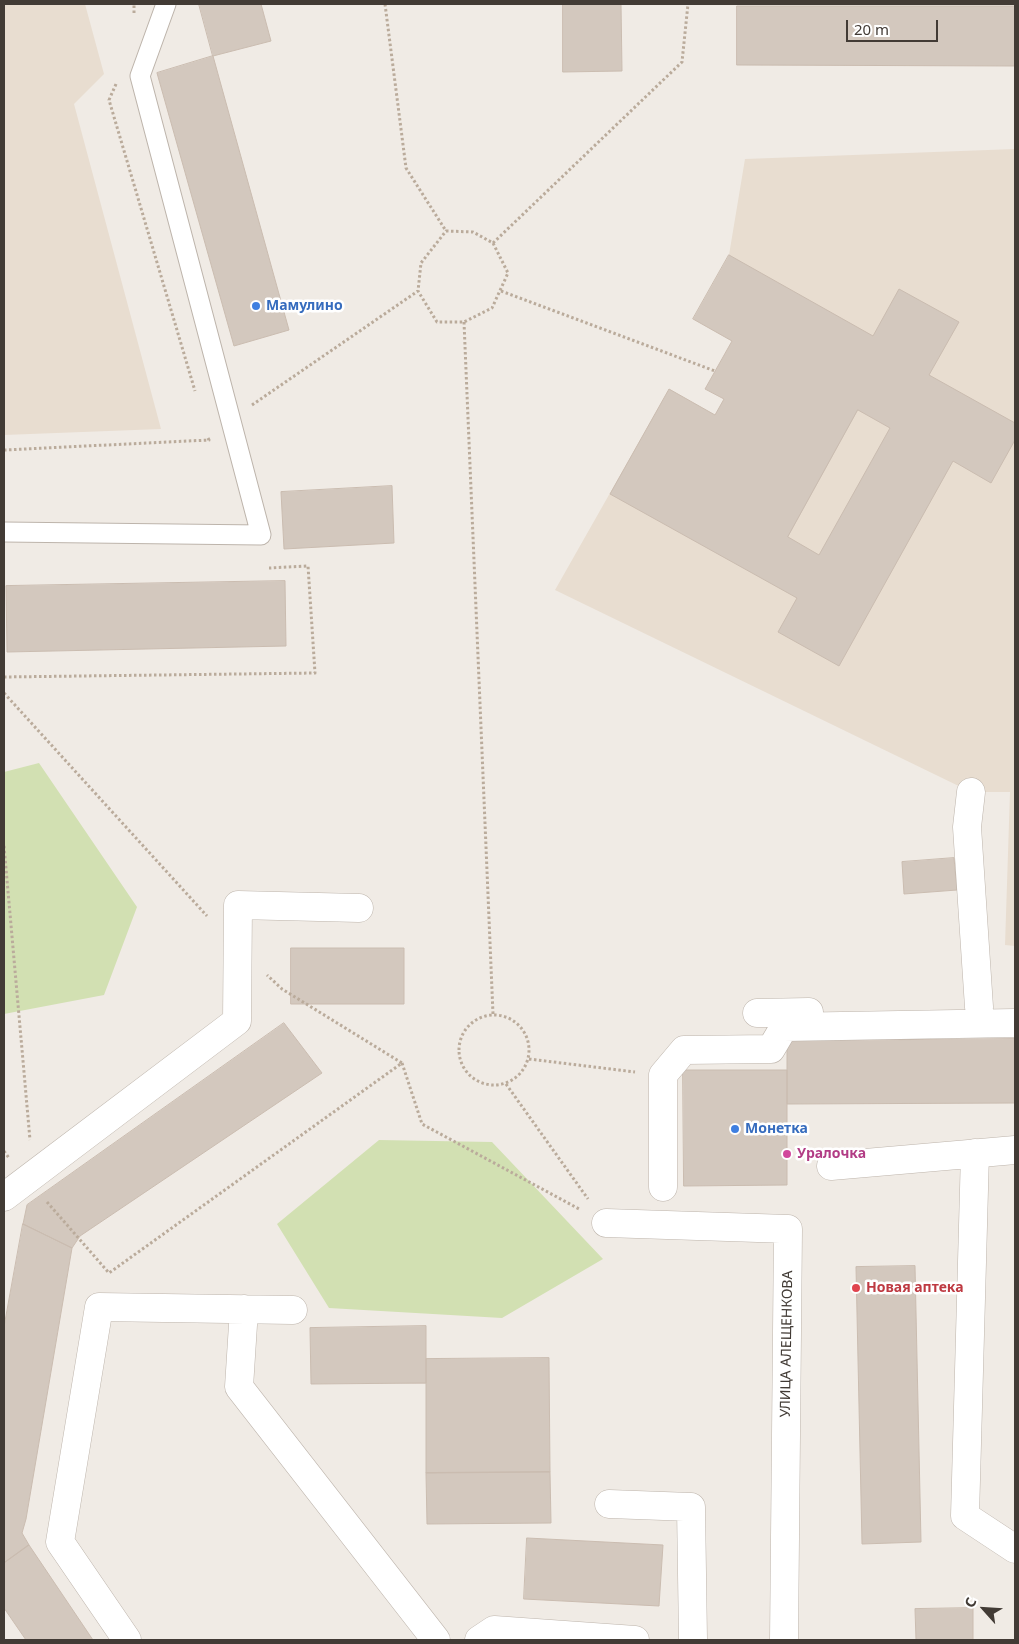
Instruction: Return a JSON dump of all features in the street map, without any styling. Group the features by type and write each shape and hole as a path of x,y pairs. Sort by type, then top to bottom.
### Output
{"street":[{"path":"971,792 967,827 979,1007"},
{"path":"4,1197 237,1021 238,905 359,908"},
{"path":"757,1013 1015,1006"},
{"path":"663,1187 663,1075 684,1050 771,1049 784,1027 1015,1023"},
{"path":"831,1166 1015,1150"},
{"path":"975,1153 965,1516 1015,1549"},
{"name":"УЛИЦА АЛЕЩЕНКОВА","path":"606,1223 788,1229 784,1640"},
{"path":"127,1640 60,1542 100,1307 293,1310"},
{"path":"244,1309 239,1387 436,1640"},
{"path":"609,1504 691,1507 693,1640"},
{"path":"480,1640 494,1630 635,1640"}],"lane":[{"path":"4,532 261,535 140,76 166,4"}],"path":[{"path":"134,4 134,15"},
{"path":"385,4 406,168 446,231"},
{"path":"493,243 682,62 688,4"},
{"path":"120,76 109,100 195,392"},
{"path":"446,231 473,232 493,243 508,273 492,308 464,322 437,322 418,291 421,263 446,231"},
{"path":"4,450 209,440 230,420 418,291"},
{"path":"501,291 715,371"},
{"path":"464,322 493,1014"},
{"path":"206,430 209,440"},
{"path":"4,677 315,673 308,566 269,568"},
{"path":"4,846 33,1175"},
{"path":"493,1014 506,1016 517,1022 525,1031 529,1043 528,1059 521,1074 506,1084 491,1085 478,1081 467,1072 460,1060 459,1046 464,1031 481,1016 493,1014"},
{"path":"528,1059 663,1075"},
{"path":"402,1063 422,1124 606,1223"},
{"path":"506,1084 606,1223"}],"shaded area":[{"path":"4,4 85,4 104,74 74,104 161,429 4,435"},
{"path":"1015,149 1015,946 1005,945 1010,792 971,792 555,590 669,389 715,415 724,399 732,341 693,319 729,255 745,159"}],"green space":[{"path":"39,763 137,907 104,995 4,1014 4,772"},
{"path":"379,1140 492,1142 603,1259 502,1318 329,1308 277,1224"}],"building":[{"path":"199,4 261,4 271,41 213,56"},
{"path":"563,4 621,4 622,71 563,72"},
{"path":"737,6 1015,6 1015,66 737,65"},
{"path":"213,56 289,330 234,346 157,73"},
{"path":"729,255 873,336 899,289 959,322 929,375 1015,423 1015,440 991,483 953,461 839,666 778,632 797,598 610,494 669,389 715,415 724,399 705,389 732,341 693,319","holes":["858,410 890,428 819,555 788,537"]},
{"path":"392,486 394,543 284,549 281,492"},
{"path":"285,581 286,646 7,652 6,586"},
{"path":"954,858 957,890 904,894 902,862"},
{"path":"291,948 404,948 404,1004 291,1004"},
{"path":"284,1023 322,1073 80,1236 72,1248 23,1224 27,1205"},
{"path":"1015,1039 1015,1103 787,1104 787,1041"},
{"name":"Монетка","path":"683,1070 787,1070 787,1185 684,1186"},
{"path":"23,1224 72,1248 26,1519 22,1533 29,1545 4,1563 4,1327"},
{"path":"915,1266 921,1542 862,1544 856,1267"},
{"path":"426,1326 426,1383 311,1384 310,1328"},
{"path":"549,1358 550,1472 426,1473 426,1359"},
{"path":"550,1472 551,1523 427,1524 426,1473"},
{"path":"527,1538 663,1545 659,1606 524,1599"},
{"path":"29,1545 93,1640 26,1640 4,1608 4,1563"},
{"path":"973,1608 973,1640 916,1640 915,1609"}],"place":[{"name":"Мамулино","path":"256,306"},
{"name":"Монетка","path":"735,1129"},
{"name":"Уралочка","path":"787,1154"},
{"name":"Новая аптека","path":"856,1288"}]}
